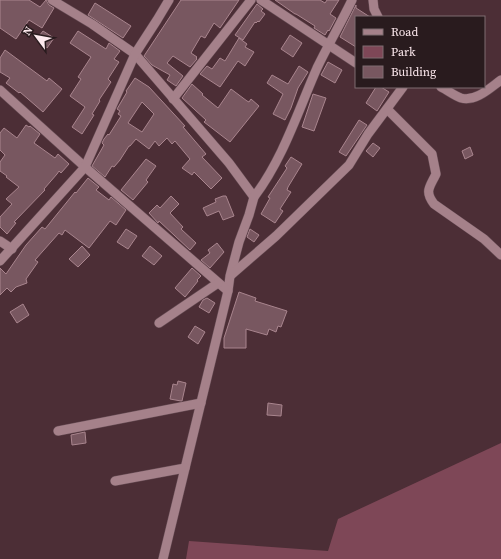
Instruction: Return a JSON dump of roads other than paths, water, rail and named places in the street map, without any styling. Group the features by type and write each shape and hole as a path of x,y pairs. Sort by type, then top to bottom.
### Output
{"street":[{"path":"52,0 92,24 135,54 229,163 254,197"},
{"path":"0,261 85,167 135,54 169,0"},
{"path":"173,99 251,0"},
{"path":"261,0 355,62"},
{"path":"166,559 185,468 228,291 230,276 254,197 270,174 318,66 352,0"},
{"path":"373,0 374,9 378,16"},
{"path":"444,88 461,98 468,99 478,96 501,80"},
{"path":"230,276 276,236 349,164 368,134 387,109 399,88"},
{"path":"0,90 85,167 228,291"},
{"path":"387,109 432,154 436,174 428,190 429,198 434,204 484,240 501,255"},
{"path":"0,241 12,249"},
{"path":"159,323 218,283"},
{"path":"58,431 201,403"},
{"path":"115,481 185,468"}]}
